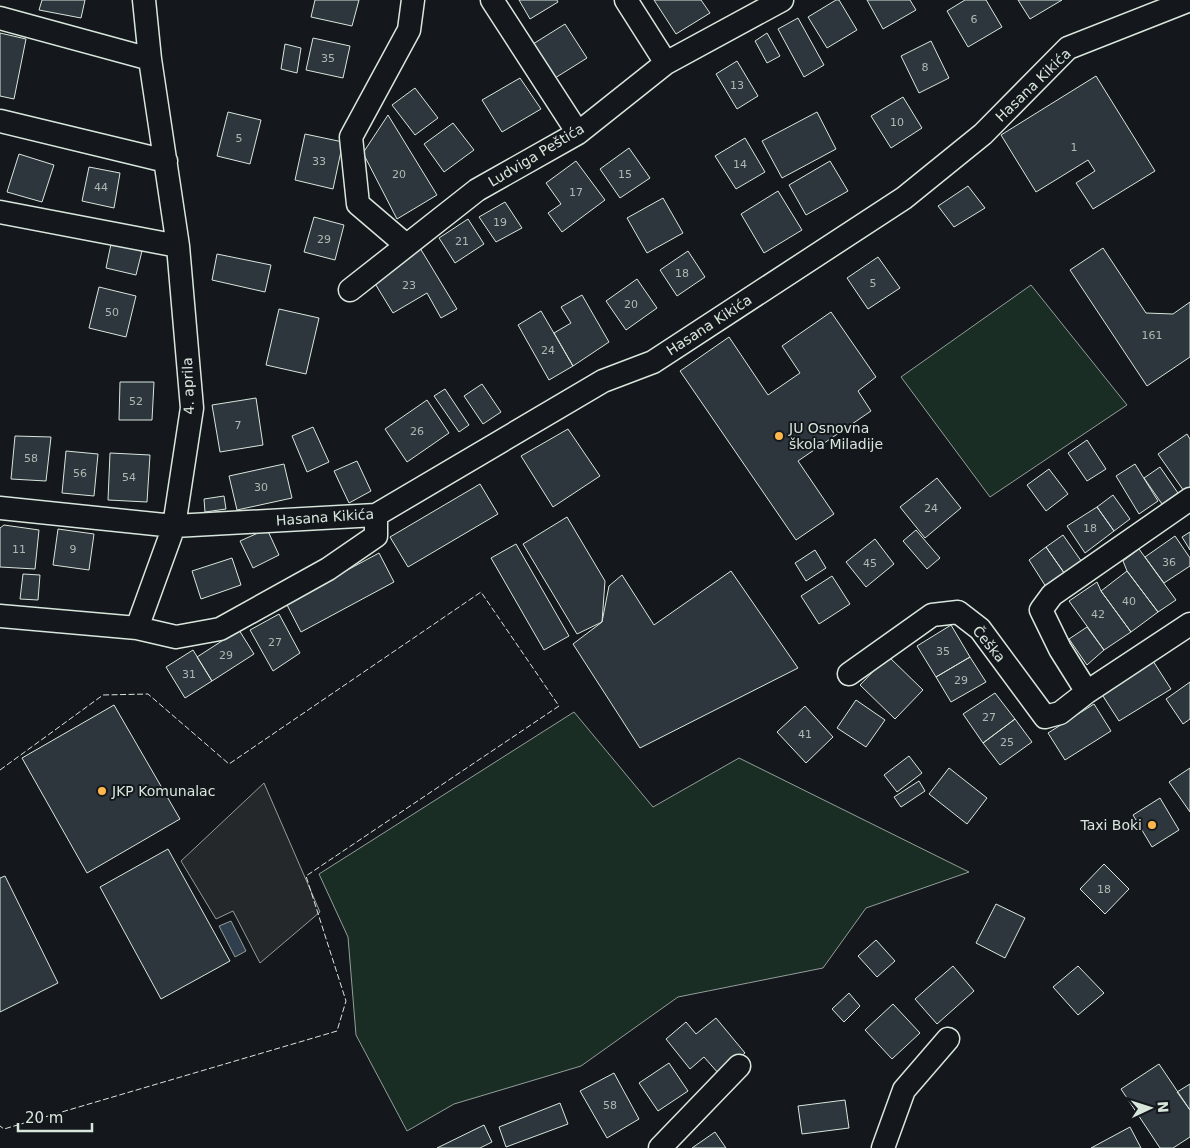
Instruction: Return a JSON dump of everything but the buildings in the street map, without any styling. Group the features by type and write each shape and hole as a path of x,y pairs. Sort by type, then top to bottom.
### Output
{"street":[{"name":"4. aprila","path":"137,628 174,526 192,408 178,246 150,60 144,0"},
{"path":"406,245 358,204 351,137 409,30 413,0"},
{"path":"492,0 578,133"},
{"path":"626,0 666,63"},
{"name":"Ludviga Peštića","path":"350,290 477,190 578,133 666,63 782,0"},
{"name":"Hasana Kikića","path":"174,526 376,516 603,381 653,362 904,198 983,134 1068,48 1190,0"},
{"path":"0,18 150,60"},
{"path":"0,120 166,161"},
{"path":"0,212 178,246"},
{"path":"1087,692 1060,649 1041,610 1052,595 1190,498"},
{"path":"0,508 174,526"},
{"path":"0,616 137,628 176,637 220,629 328,569 376,536 376,516"},
{"name":"Češka","path":"849,674 932,615 958,612 980,629 1045,717 1060,713 1087,692 1190,624"},
{"path":"883,1148 904,1090 948,1039"},
{"path":"660,1148 738,1066"}],"green space":[{"path":"1031,285 1127,405 990,497 901,377"},
{"path":"574,712 653,807 739,758 969,872 866,908 823,968 678,997 581,1066 454,1104 407,1131 356,1035 348,937 319,874"}],"shaded area":[{"path":"264,783 320,912 260,963 233,911 216,919 181,861"}],"water":[{"path":"231,921 246,951 235,957 219,926"}],"fence":[{"path":"0,770 103,695 148,694 229,764 481,592 559,706 306,876 346,1001 337,1031 4,1129 0,1126"}],"place":[{"name":"JU Osnovna škola Miladije","path":"779,436"},
{"name":"JKP Komunalac","path":"102,791"},
{"name":"Taxi Boki","path":"1152,825"}]}
